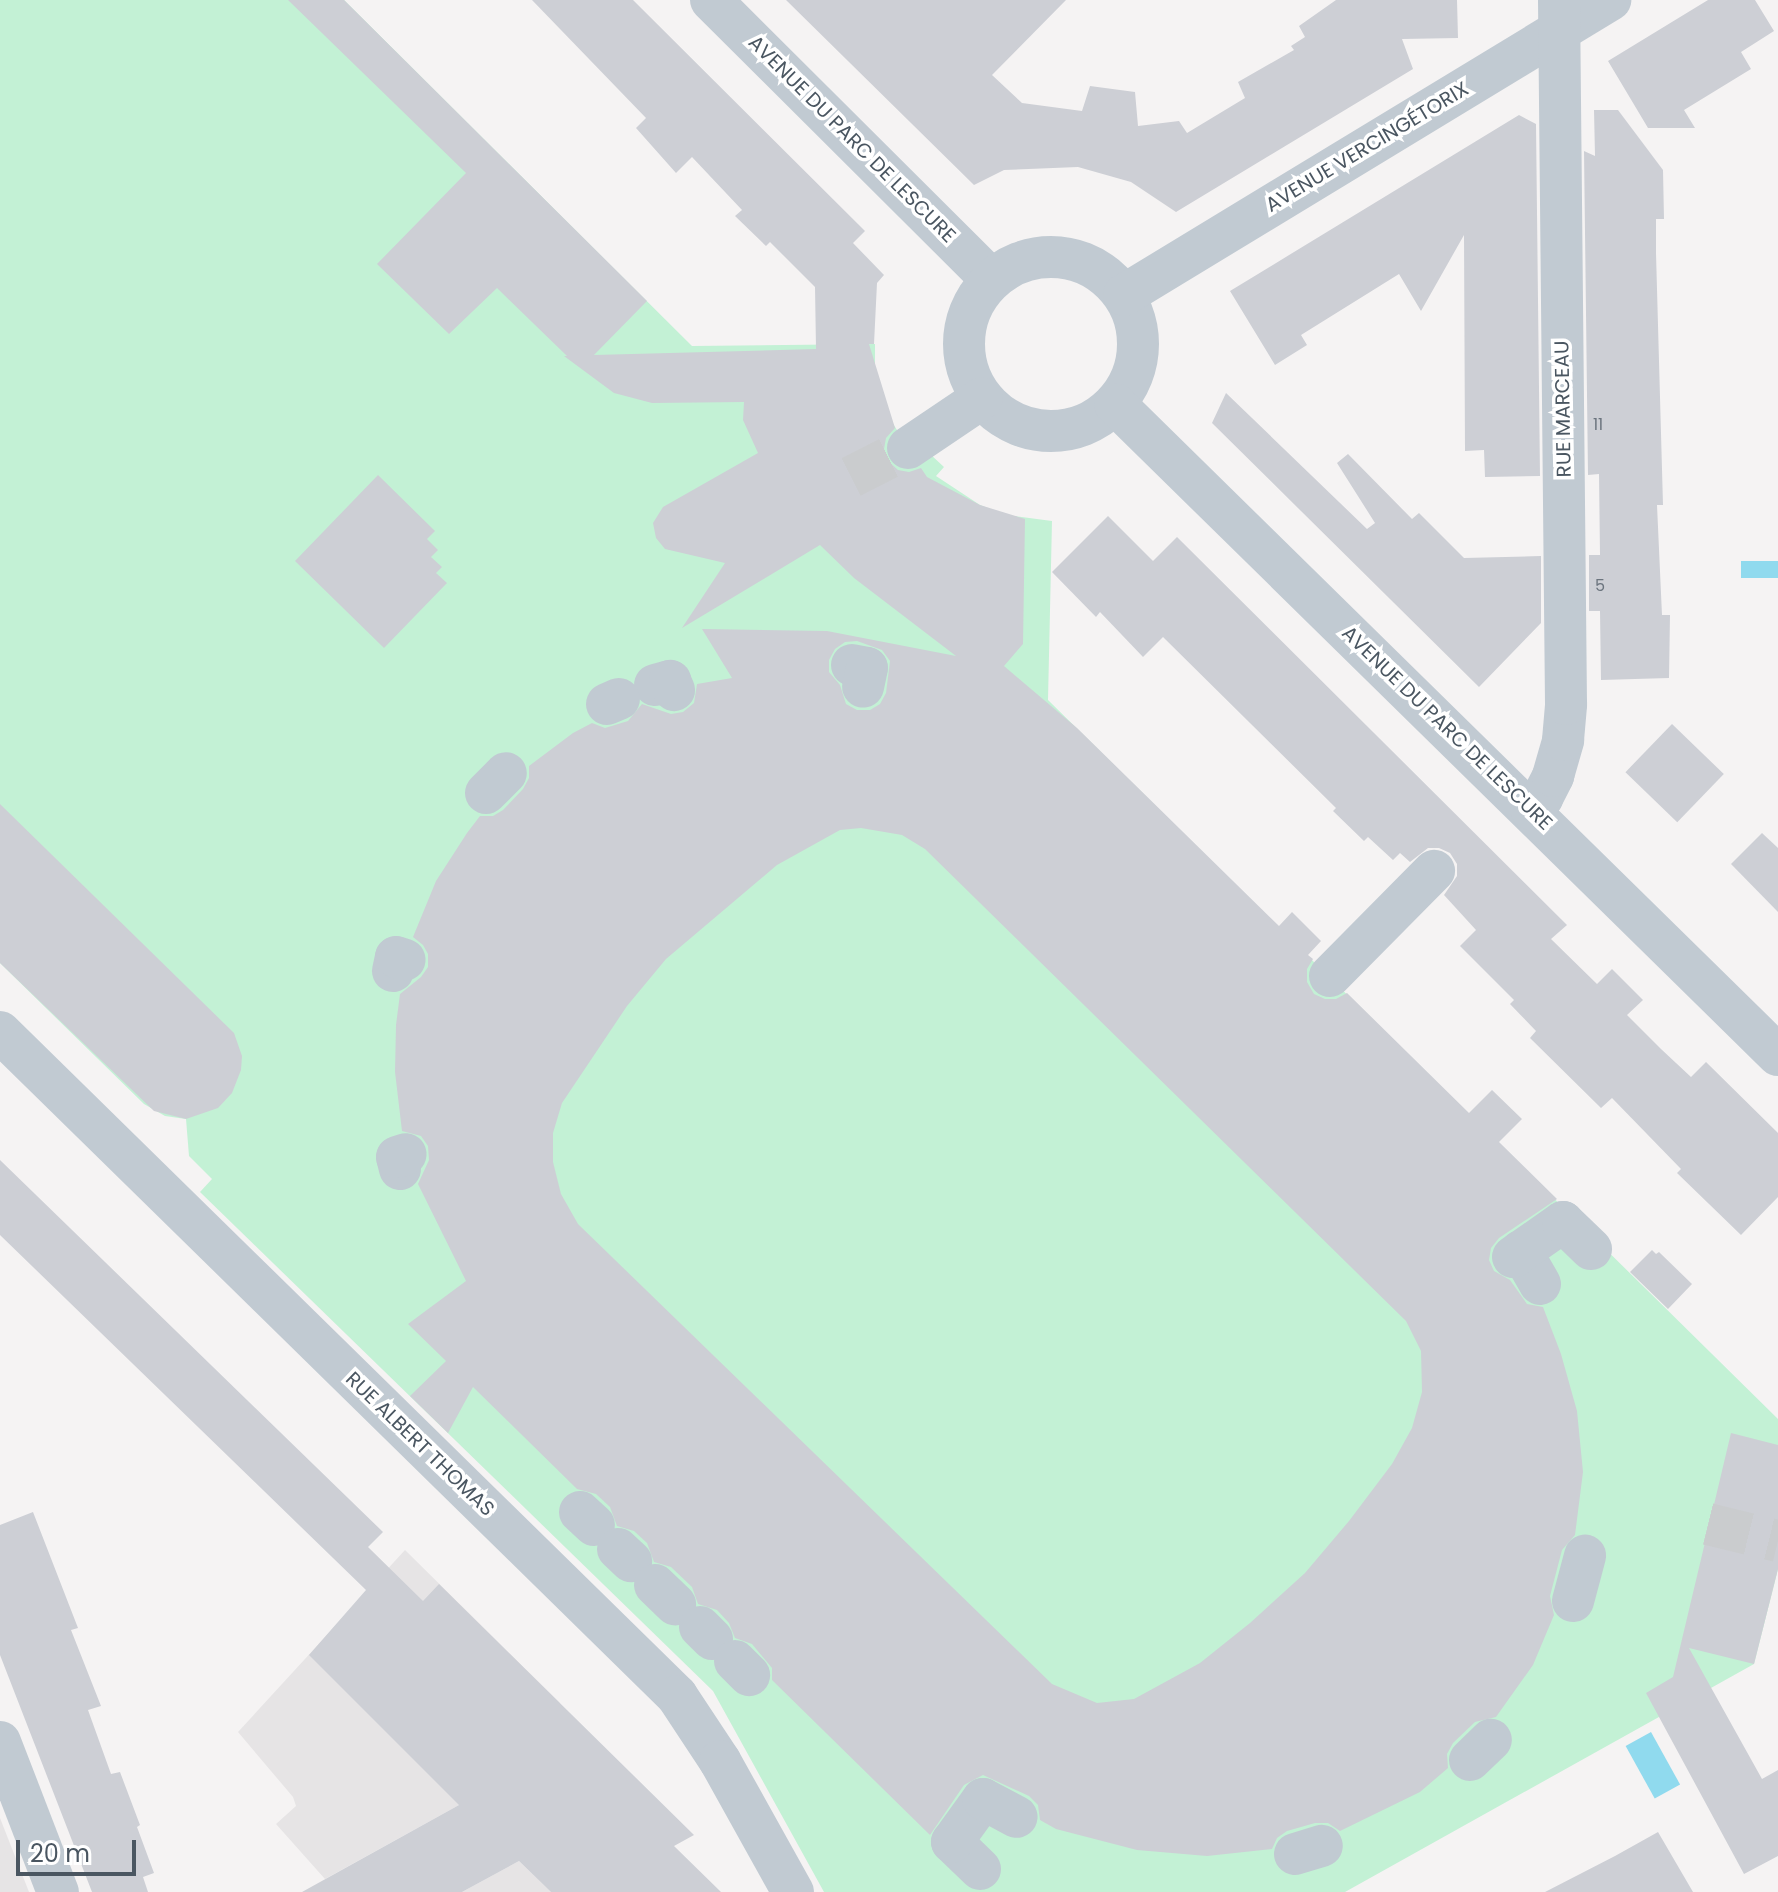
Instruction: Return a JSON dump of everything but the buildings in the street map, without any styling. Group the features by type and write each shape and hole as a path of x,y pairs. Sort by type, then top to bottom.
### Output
{"street":[{"name":"AVENUE DU PARC DE LESCURE","path":"711,0 991,279"},
{"name":"AVENUE VERCINGÉTORIX","path":"1124,295 1560,15 1610,0"},
{"name":"RUE MARCEAU","path":"1531,809 1542,798 1553,776 1563,740 1566,704 1560,15"},
{"path":"1046,256 1076,259 1103,273 1124,295 1136,321 1138,351 1131,379 1115,404 1091,422 1062,431 1032,430 1004,418 982,398 969,376 963,350 970,312 991,279 1017,262 1046,256"},
{"path":"908,448 982,398"},
{"name":"AVENUE DU PARC DE LESCURE","path":"1115,404 1531,809 1778,1055"},
{"path":"1334,972 1434,871 1370,936"},
{"name":"RUE ALBERT THOMAS","path":"0,1033 677,1696 720,1761 793,1892"},
{"path":"1525,1264 1563,1222 1591,1249"},
{"path":"0,1742 58,1892"},
{"path":"980,1869 952,1842 996,1802"}],"shaded area":[{"path":"405,1550 560,1703 459,1805 325,1879 276,1824 296,1806 293,1797 238,1732"},
{"path":"0,1818 29,1892 0,1892"},
{"path":"519,1861 551,1892 462,1892"}],"green space":[{"path":"0,0 344,0 692,346 875,344 875,368 892,422 908,448 930,454 944,467 936,476 980,505 1006,515 1052,521 1048,700 1778,1419 1778,1569 1754,1664 1345,1892 824,1892 713,1691 200,1192 212,1179 189,1156 186,1119 165,1116 144,1104 0,963"}],"water":[{"path":"1741,561 1778,561 1778,578 1741,578"},
{"path":"1651,1732 1680,1784 1655,1799 1626,1746"}],"tunnel":[{"path":"851,477 908,448"},
{"path":"1708,1524 1778,1541"}]}
